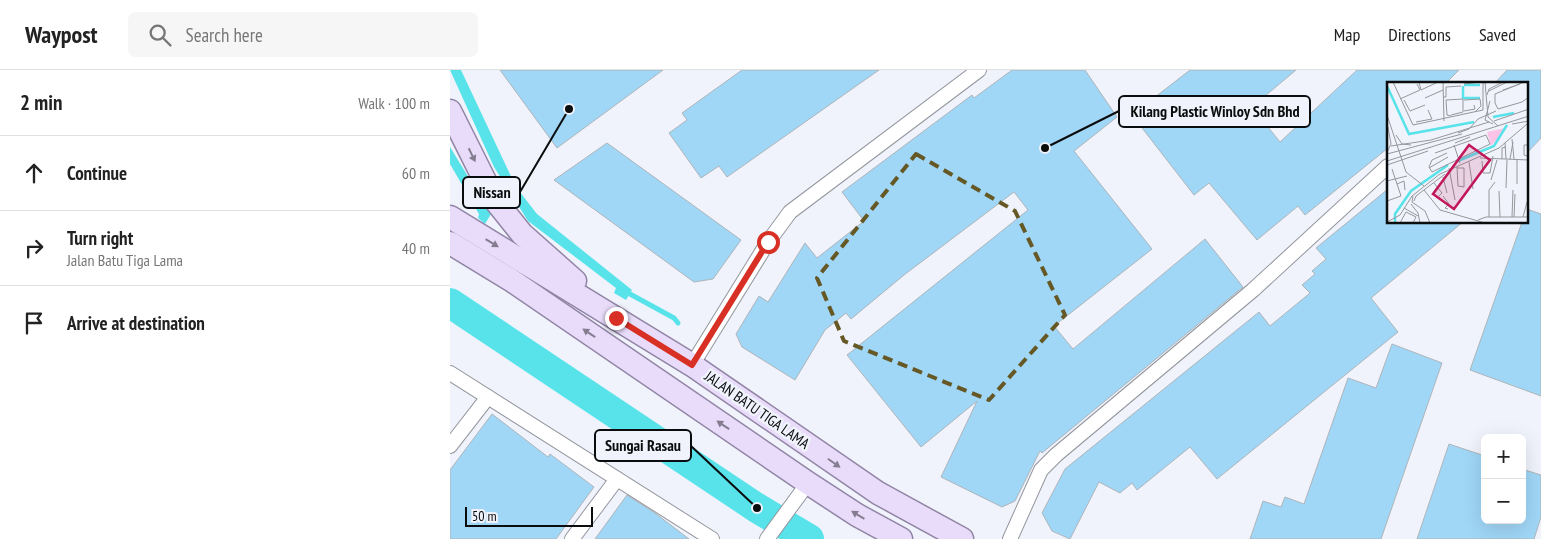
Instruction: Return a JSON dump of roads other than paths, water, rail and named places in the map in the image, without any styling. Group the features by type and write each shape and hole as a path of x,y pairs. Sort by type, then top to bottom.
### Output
{"main road":[{"path":"450,111 494,199 522,234 616,318"},
{"name":"JALAN BATU TIGA LAMA","path":"450,218 692,365 878,493 962,539"},
{"name":"JALAN BATU TIGA LAMA","path":"450,243 511,280 808,483 858,515 901,539"}],"street":[{"path":"692,365 768,242 790,212 818,189 979,70"},
{"path":"1011,539 1042,470 1056,455 1253,290 1387,167"},
{"path":"450,373 712,539"},
{"path":"450,446 488,397"},
{"path":"572,539 617,479"},
{"path":"767,539 808,483"}],"water":[{"path":"450,70 461,70 516,187 537,214 632,290 626,300 614,293 616,288 528,221 494,167"},
{"path":"450,147 491,214 485,224 478,218 479,214 450,164"}],"waterway":[{"path":"630,294 674,318 678,323"},
{"path":"450,303 757,508 809,539"}],"place":[{"name":"Nissan","path":"569,109"},
{"name":"Kilang Plastic Winloy Sdn Bhd","path":"1045,148"},
{"name":"Sungai Rasau","path":"757,508"}]}
